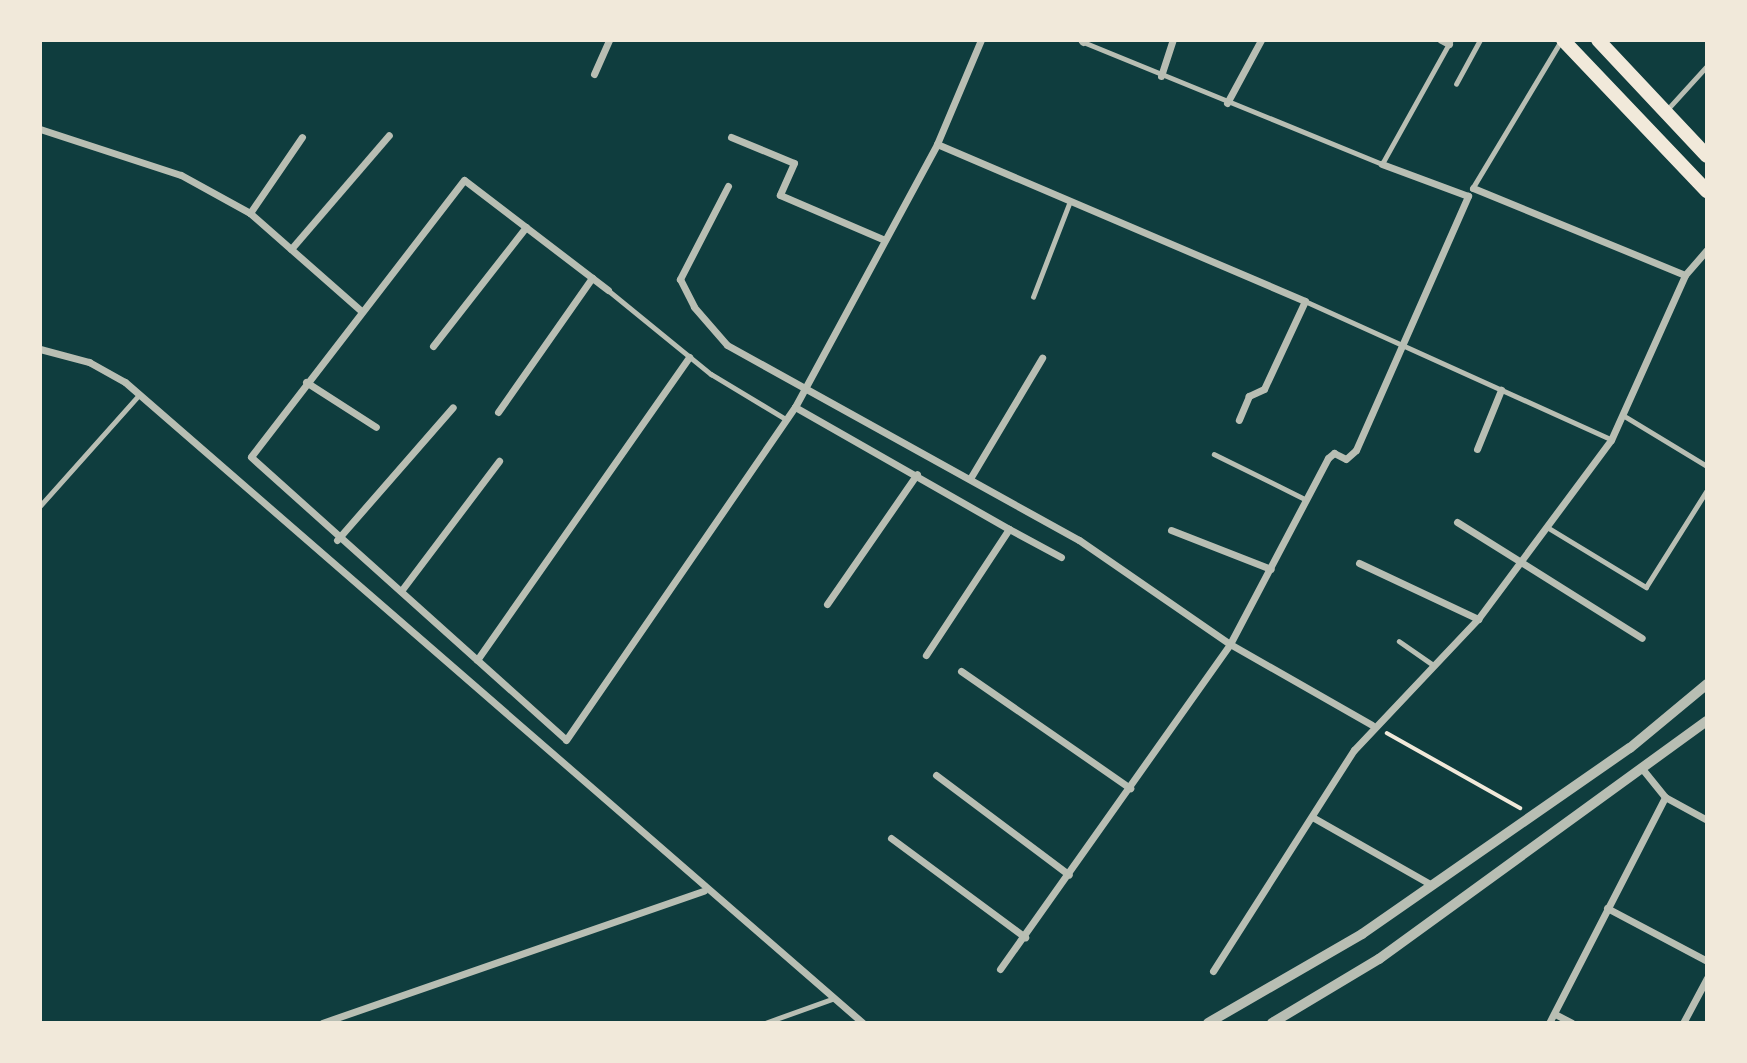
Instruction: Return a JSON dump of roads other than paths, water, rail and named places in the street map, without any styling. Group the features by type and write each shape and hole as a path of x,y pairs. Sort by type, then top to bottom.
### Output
{"highway":[{"path":"1562,40 1707,191"},
{"path":"1598,40 1707,156"}],"street":[{"path":"594,74 609,40"},
{"path":"608,290 464,180 360,310 251,457 337,540 401,591 566,740 795,407 937,144 981,40"},
{"path":"1161,76 1173,40"},
{"path":"1227,103 1261,40"},
{"path":"40,130 181,175 250,213 360,310"},
{"path":"291,249 389,135"},
{"path":"250,213 302,137"},
{"path":"731,137 794,163 780,195 885,240"},
{"path":"937,144 1305,301 1264,389 1250,396 1239,420"},
{"path":"1000,969 1230,644 1330,455 1346,459 1356,450 1398,343 1468,196 1382,164"},
{"path":"728,186 682,272 682,286 727,345 807,386 1079,540 1230,644 1373,725"},
{"path":"1473,188 1685,275"},
{"path":"433,346 526,227"},
{"path":"1213,971 1373,725 1478,619 1520,556 1611,440 1626,417 1685,275 1707,250"},
{"path":"498,412 593,278"},
{"path":"40,349 89,362 139,395 704,891 863,1023"},
{"path":"477,660 689,357"},
{"path":"971,477 1042,358"},
{"path":"306,382 376,427"},
{"path":"1477,449 1502,390"},
{"path":"337,540 453,407"},
{"path":"795,407 1062,557"},
{"path":"401,591 499,461"},
{"path":"827,604 917,474"},
{"path":"1457,522 1520,556 1642,638"},
{"path":"926,655 1009,529"},
{"path":"1171,530 1271,569"},
{"path":"1359,563 1478,619"},
{"path":"961,671 1130,788"},
{"path":"1208,1023 1292,979 1432,885 1638,742 1707,684"},
{"path":"1272,1023 1379,959 1707,721"},
{"path":"1643,770 1665,797 1707,820"},
{"path":"936,775 1069,875"},
{"path":"1549,1023 1665,797"},
{"path":"1314,818 1432,885"},
{"path":"891,838 1025,937"},
{"path":"322,1023 704,891"},
{"path":"1607,908 1707,961"},
{"path":"1683,1023 1707,978"},
{"path":"1555,1014 1572,1023"}],"lane":[{"path":"1457,85 1480,40"},
{"path":"1468,196 1562,40"},
{"path":"1082,41 1161,76 1382,164 1447,42"},
{"path":"1666,112 1707,65"},
{"path":"1033,297 1070,200"},
{"path":"608,290 689,357 786,419"},
{"path":"1305,301 1611,440"},
{"path":"40,506 139,395"},
{"path":"1626,417 1707,466"},
{"path":"1214,454 1306,500"},
{"path":"1546,526 1646,587 1707,490"},
{"path":"1399,641 1432,664"},
{"path":"765,1023 832,999"}]}
